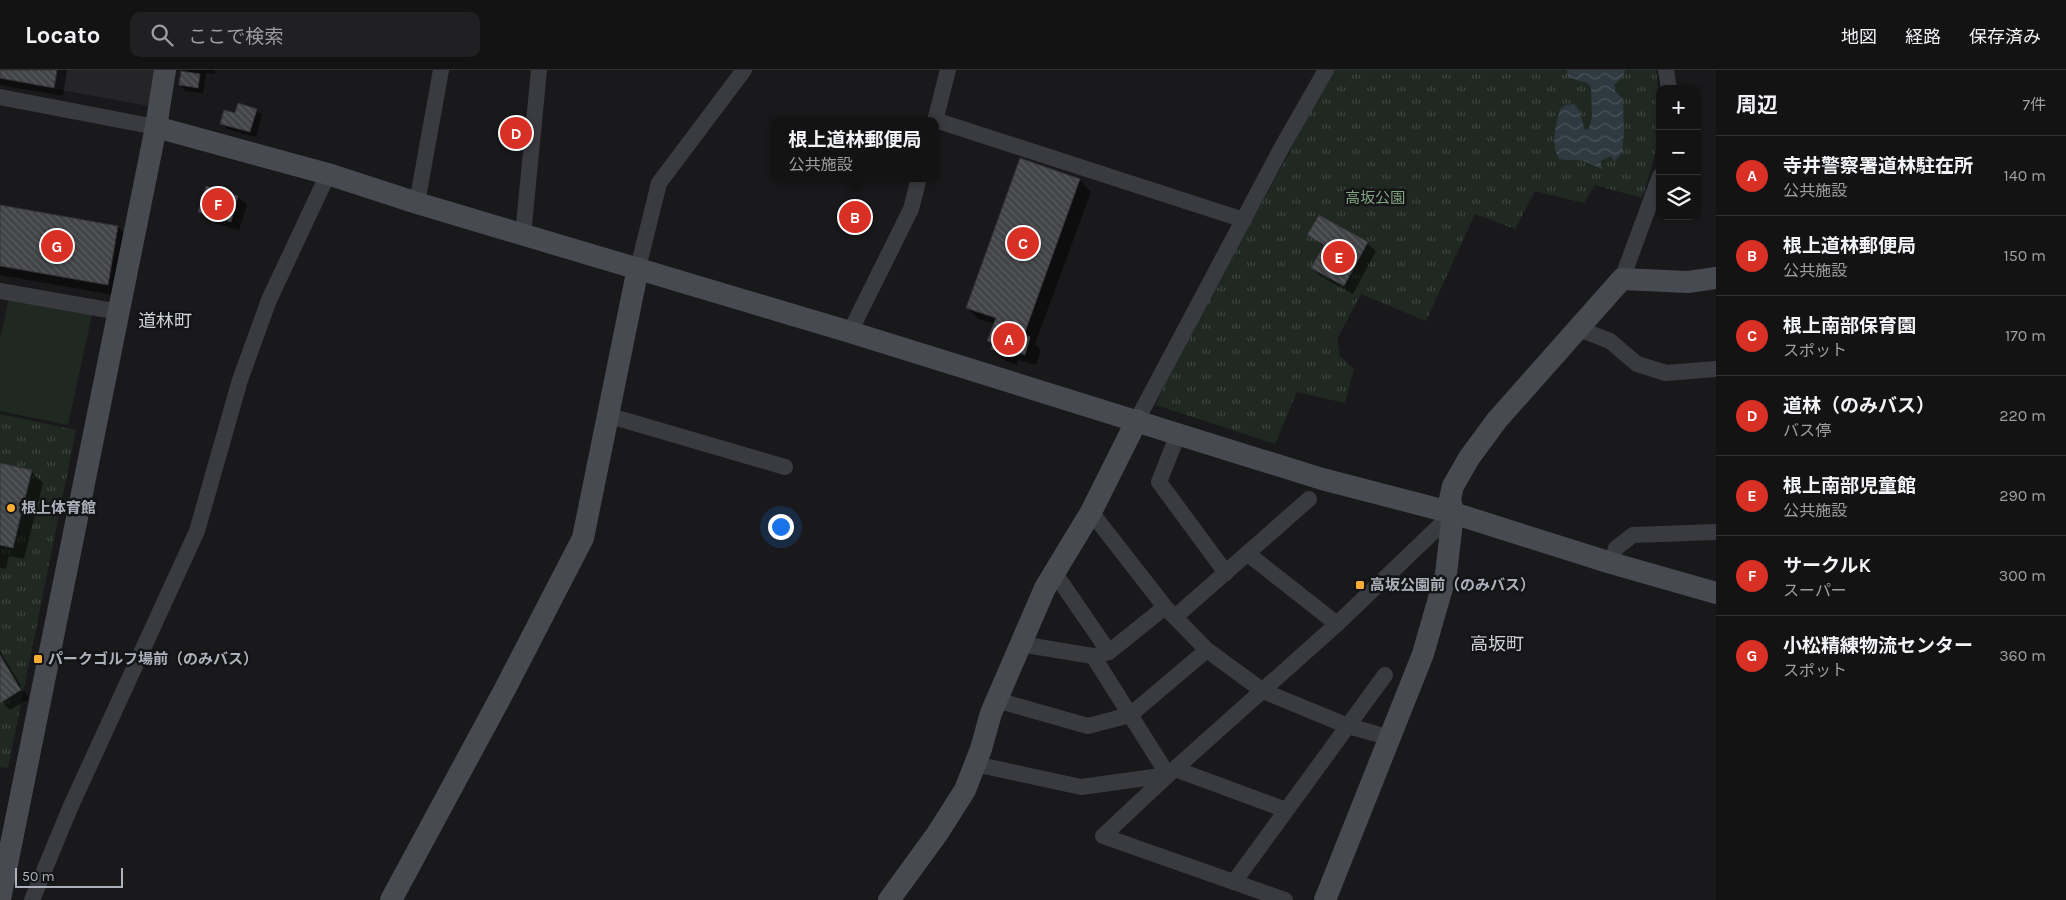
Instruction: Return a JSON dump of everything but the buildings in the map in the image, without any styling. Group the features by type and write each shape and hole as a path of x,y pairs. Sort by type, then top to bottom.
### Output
{"street":[{"path":"0,899 156,127 165,70"},
{"path":"417,203 441,70"},
{"path":"523,234 539,70"},
{"path":"391,900 583,538 638,268 659,183 744,70"},
{"path":"936,117 948,70"},
{"path":"888,900 938,834 965,790 996,700 1054,572 1091,512 1137,420 1282,147 1326,70"},
{"path":"1666,70 1668,85"},
{"path":"0,97 156,127 328,174 417,203 638,268 1137,420 1322,479 1453,513 1611,563 1716,593"},
{"path":"939,122 1244,220"},
{"path":"32,900 70,808 197,531 240,380 269,300 328,174"},
{"path":"850,332 911,209 918,182"},
{"path":"1325,900 1423,654 1446,574 1453,513 1450,499 1453,486 1469,458 1497,420 1622,279 1656,187"},
{"path":"1622,279 1688,282 1716,278"},
{"path":"0,291 119,312"},
{"path":"1579,329 1610,341 1637,364 1666,373 1716,370"},
{"path":"607,415 785,467"},
{"path":"1178,434 1159,482 1226,573"},
{"path":"1020,644 1101,654 1170,612 1226,573 1309,499"},
{"path":"1091,512 1170,612 1207,650 1264,692 1348,726 1390,738"},
{"path":"1285,900 1103,836 1172,772 1264,692 1453,513"},
{"path":"1611,563 1616,548 1633,535 1716,532"},
{"path":"1248,554 1337,624"},
{"path":"1054,572 1101,654 1130,715 1172,772"},
{"path":"996,700 1088,726 1130,715 1207,650"},
{"path":"1234,882 1385,675"},
{"path":"975,764 1081,788 1172,772 1286,810"}],"shaded area":[{"path":"0,70 154,70 149,106 0,79"}],"green space":[{"name":"高坂公園","path":"1331,70 1656,70 1658,85 1656,85 1656,150 1642,198 1595,185 1584,203 1535,191 1515,229 1475,214 1426,321 1361,294 1337,339 1340,356 1354,369 1345,403 1297,392 1275,444 1156,405 1171,369 1288,155"},
{"path":"9,298 92,315 68,425 0,411 0,339"},
{"path":"0,414 76,430 8,768 0,767"}],"water":[{"path":"1567,70 1625,70 1623,77 1614,85 1615,91 1623,99 1624,132 1622,153 1614,162 1611,156 1600,161 1603,169 1588,162 1559,159 1556,153 1554,140 1560,109 1566,105 1574,104 1579,110 1585,130 1589,128 1592,116 1591,87 1587,83 1568,77"}],"place":[{"name":"道林（のみバス）","path":"516,133"},
{"name":"サークルK","path":"218,204"},
{"name":"根上道林郵便局","path":"855,217"},
{"name":"根上南部保育園","path":"1023,243"},
{"name":"小松精練物流センター","path":"57,246"},
{"name":"根上南部児童館","path":"1339,257"},
{"name":"寺井警察署道林駐在所","path":"1009,339"},
{"name":"根上体育館","path":"11,508"},
{"name":"高坂公園前（のみバス）","path":"1360,585"},
{"name":"パークゴルフ場前（のみバス）","path":"38,659"}],"district":[{"name":"道林町","path":"165,321"},
{"name":"高坂町","path":"1497,644"}]}
